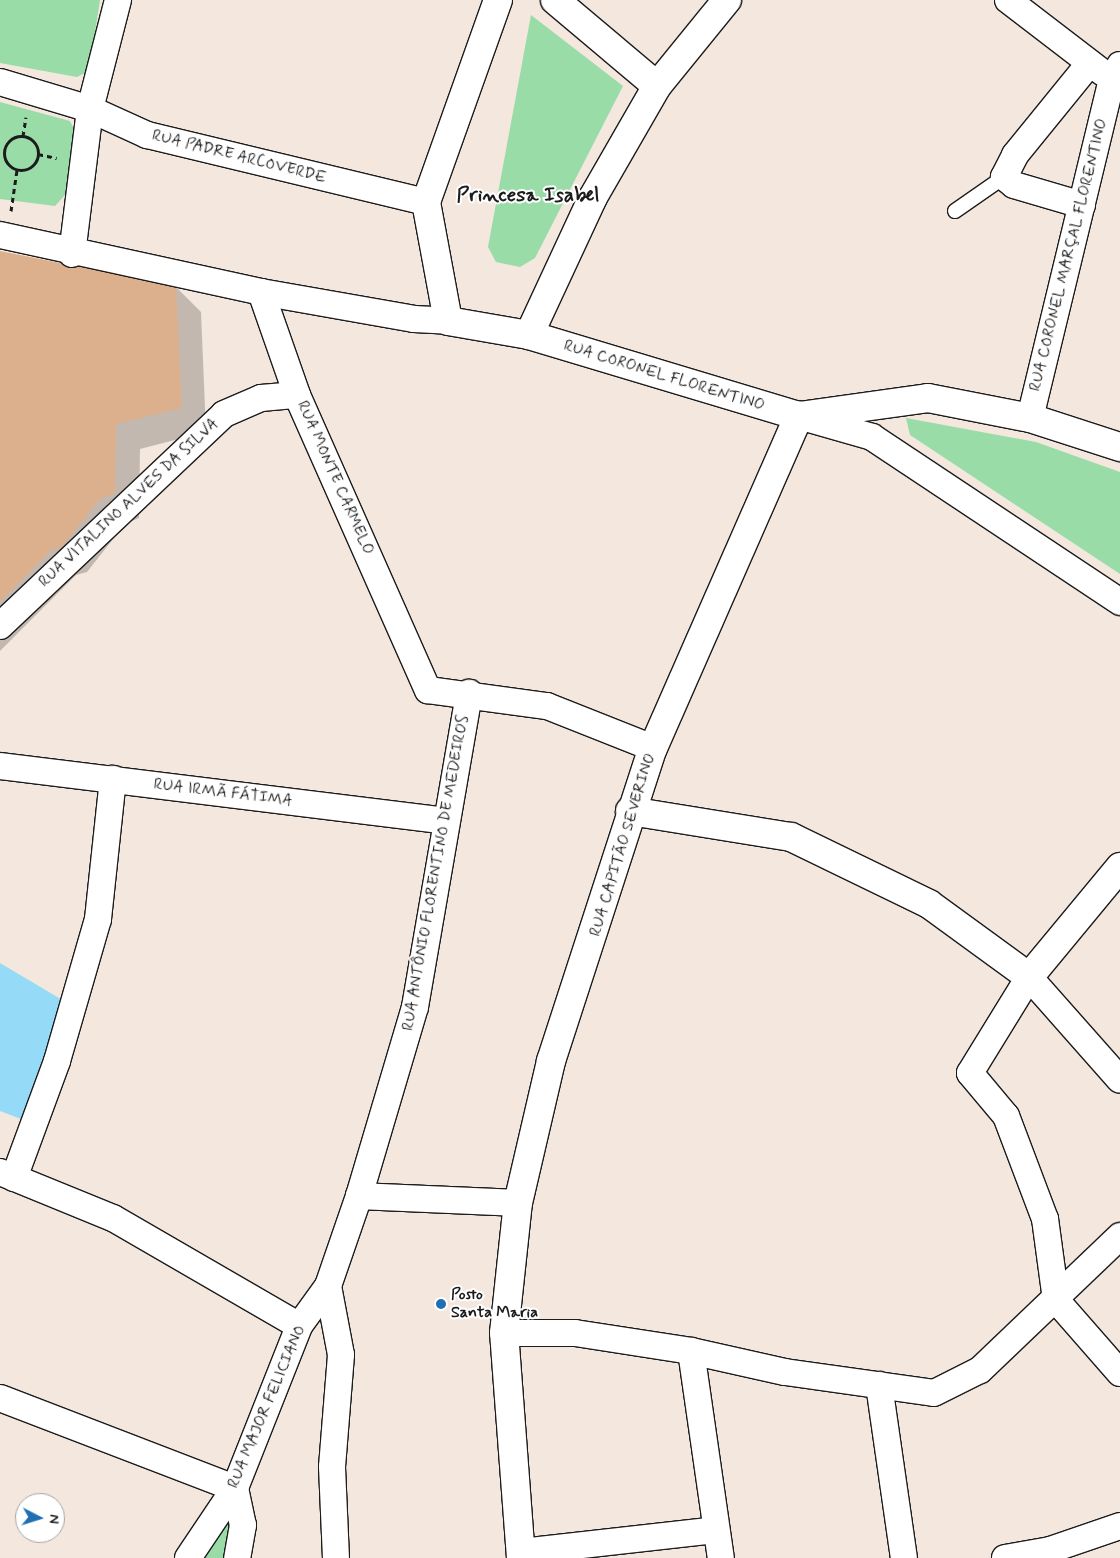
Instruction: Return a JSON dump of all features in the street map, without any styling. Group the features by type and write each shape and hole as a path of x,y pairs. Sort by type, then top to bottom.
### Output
{"main road":[{"path":"448,321 426,202 498,0"},
{"path":"555,0 657,86"},
{"path":"529,335 592,199 657,86 727,0"},
{"name":"RUA CORONEL FLORENTINO","path":"448,321 529,335 799,416"},
{"path":"799,416 928,398 1030,418 1120,447"},
{"name":"RUA CAPITÃO SEVERINO","path":"521,1555 504,1333 518,1203 551,1061 610,890 630,810 653,748 799,416"},
{"path":"630,810 791,837 929,904 1029,977 1120,868"}],"street":[{"path":"72,254 90,109 118,0"},
{"path":"1008,0 1089,64 1116,72"},
{"path":"1082,205 1014,185 1004,177 1015,155 1089,64"},
{"name":"RUA CORONEL MARÇAL FLORENTINO","path":"1030,418 1116,72"},
{"name":"RUA PADRE ARCOVERDE","path":"0,82 90,109 147,135 216,154 426,202"},
{"path":"4,235 72,254 261,292 414,319 448,321"},
{"name":"RUA MONTE CARMELO","path":"261,292 297,395 428,690 468,693"},
{"name":"RUA VITALINO ALVES DA SILVA","path":"0,626 224,414 260,398 297,395"},
{"path":"799,416 872,437 1120,602"},
{"path":"468,693 546,706 653,748"},
{"name":"RUA ANTÔNIO FLORENTINO DE MEDEIROS","path":"359,1196 415,1007 468,693"},
{"name":"RUA IRMÃ FÁTIMA","path":"0,766 446,821"},
{"path":"113,779 98,918 57,1061 7,1175 113,1218 299,1326"},
{"path":"1120,1080 1029,977 970,1073 1006,1116 1045,1219 1056,1300 1120,1373"},
{"path":"359,1196 518,1203"},
{"name":"RUA MAJOR FELICIANO","path":"188,1558 235,1488 299,1326 328,1286 359,1196"},
{"path":"504,1333 575,1333 691,1351 785,1372 934,1393 980,1370 1056,1300 1120,1236"},
{"path":"328,1286 342,1355 332,1467 336,1558"},
{"path":"691,1351 721,1558"},
{"path":"879,1385 904,1558"},
{"path":"0,1398 235,1488 242,1525 237,1558"},
{"path":"1005,1558 1050,1550 1120,1526"},
{"path":"521,1555 716,1530"}],"lane":[{"path":"955,211 1004,177"}],"path":[{"path":"23,136 37,145 35,163 17,170 9,165 2,148 8,141 23,136"},
{"path":"4,235 17,170"}],"green space":[{"path":"0,0 100,0 89,71 77,77 0,63"},
{"path":"531,15 623,86 535,258 520,267 496,262 488,247"},
{"path":"0,102 70,121 76,133 66,194 55,206 0,199"},
{"path":"906,418 1036,442 1120,472 1120,574 910,435"},
{"path":"228,1505 229,1558 197,1558"}],"water":[{"path":"0,963 64,1001 21,1119 0,1111"}],"building":[{"path":"0,251 176,286 182,408 116,424 115,493 100,499 62,547 51,550 0,602"}],"place":[{"name":"Posto Santa Maria","path":"441,1304"}],"district":[{"name":"Princesa Isabel","path":"528,195"}]}
